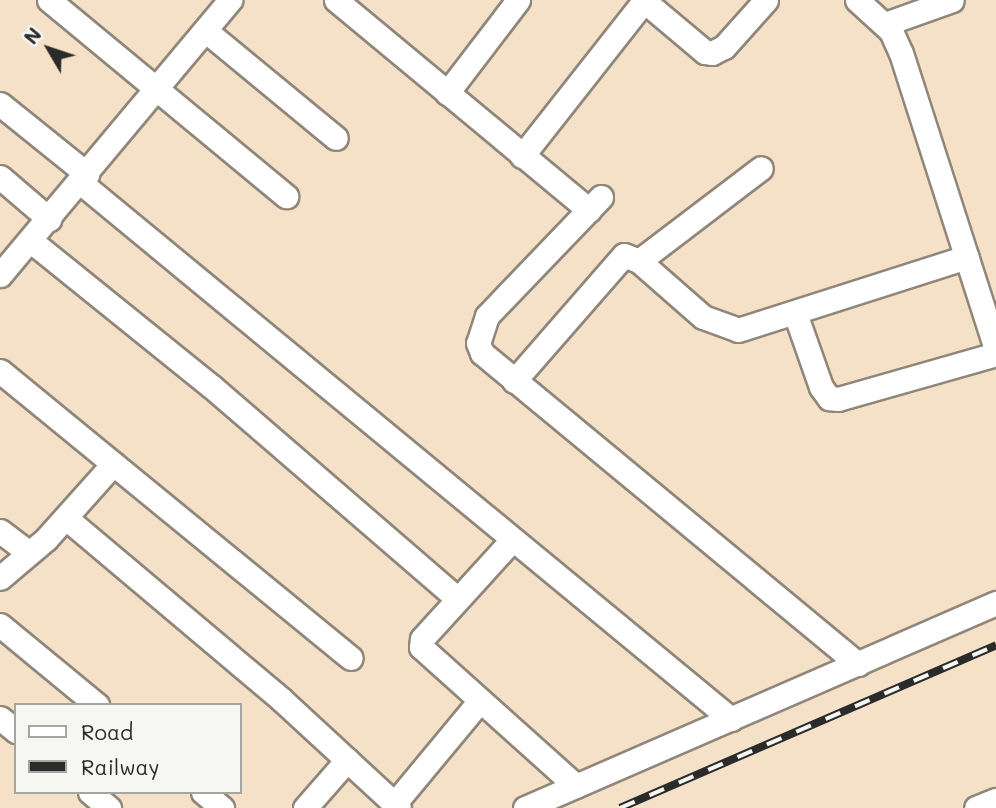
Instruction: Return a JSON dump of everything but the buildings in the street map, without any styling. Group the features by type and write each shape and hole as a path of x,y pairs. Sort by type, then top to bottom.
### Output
{"street":[{"path":"0,275 32,241 230,0"},
{"path":"336,0 522,156 595,203 487,316 481,329 482,353 858,664"},
{"path":"447,93 518,0"},
{"path":"522,156 644,1 705,52 712,53 724,47 766,0"},
{"path":"857,0 885,24 909,74 996,349"},
{"path":"885,24 951,0"},
{"path":"55,2 286,196"},
{"path":"206,31 336,138"},
{"path":"4,115 83,178 512,540 731,719"},
{"path":"639,261 761,168"},
{"path":"0,177 49,219"},
{"path":"32,241 211,386 457,598"},
{"path":"514,381 624,256 639,261 703,317 726,329 755,327 967,257"},
{"path":"795,313 829,398 849,397 996,354"},
{"path":"0,371 351,658"},
{"path":"0,578 66,518 113,464"},
{"path":"66,518 397,806 479,702"},
{"path":"0,531 29,553"},
{"path":"512,540 457,598 421,647 479,702 576,786"},
{"path":"526,808 996,603"},
{"path":"0,625 95,703"},
{"path":"0,718 14,729"},
{"path":"305,808 347,760"},
{"path":"92,794 109,808"},
{"path":"205,794 222,808"},
{"path":"976,808 996,800"}],"railway":[{"path":"620,808 996,645"}]}
